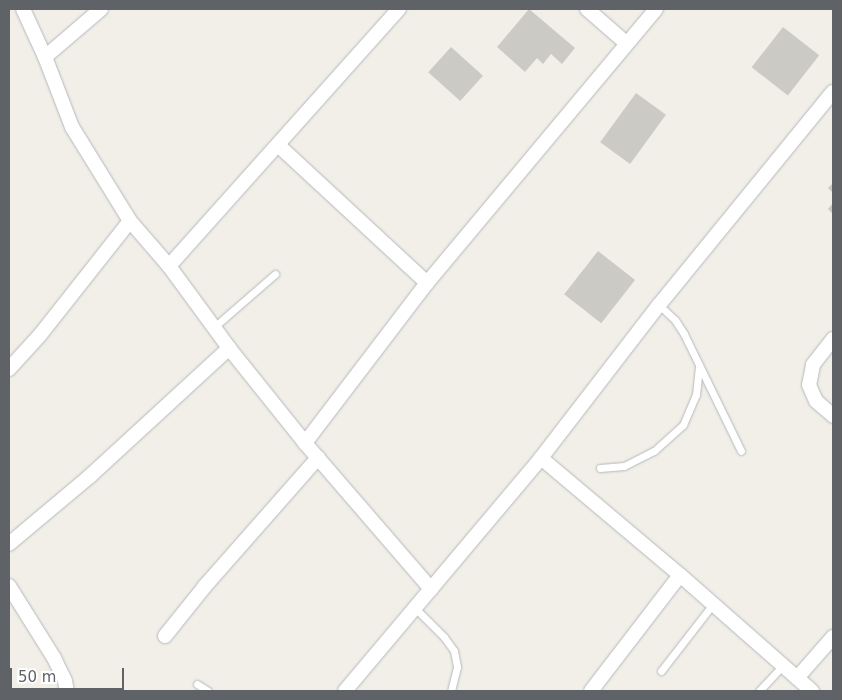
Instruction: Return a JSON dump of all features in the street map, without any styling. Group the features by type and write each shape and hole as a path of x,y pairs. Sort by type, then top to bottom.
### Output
{"street":[{"path":"23,9 45,57 72,127 130,221 169,266 229,348 305,443 431,590"},
{"path":"45,57 101,9"},
{"path":"169,266 398,9"},
{"path":"587,9 626,43"},
{"path":"305,443 427,283 656,9"},
{"path":"345,691 541,458 659,305 833,92"},
{"path":"278,145 427,283"},
{"path":"9,369 40,335 130,221"},
{"path":"833,340 813,365 809,385 816,401 833,416"},
{"path":"9,544 90,476 229,348"},
{"path":"165,636 205,586 318,458"},
{"path":"541,458 680,575 812,691"},
{"path":"591,691 680,575"},
{"path":"9,586 54,658 67,691"},
{"path":"797,678 833,637"}],"lane":[{"path":"214,327 275,274"},
{"path":"659,305 675,320 741,451"},
{"path":"600,468 624,466 646,455 683,425 696,394 699,365"},
{"path":"661,671 713,604"},
{"path":"415,608 444,637 454,651 457,667 451,691"},
{"path":"759,691 783,665"},
{"path":"197,684 208,691"}],"building":[{"path":"529,9 575,48 562,64 551,54 543,64 537,58 525,72 497,47"},
{"path":"783,27 819,55 788,96 752,67"},
{"path":"451,47 483,76 460,101 428,72"},
{"path":"636,93 666,115 630,164 600,142"},
{"path":"833,183 833,193 828,188"},
{"path":"833,203 833,214 828,209"},
{"path":"598,251 635,280 601,323 564,294"}]}
